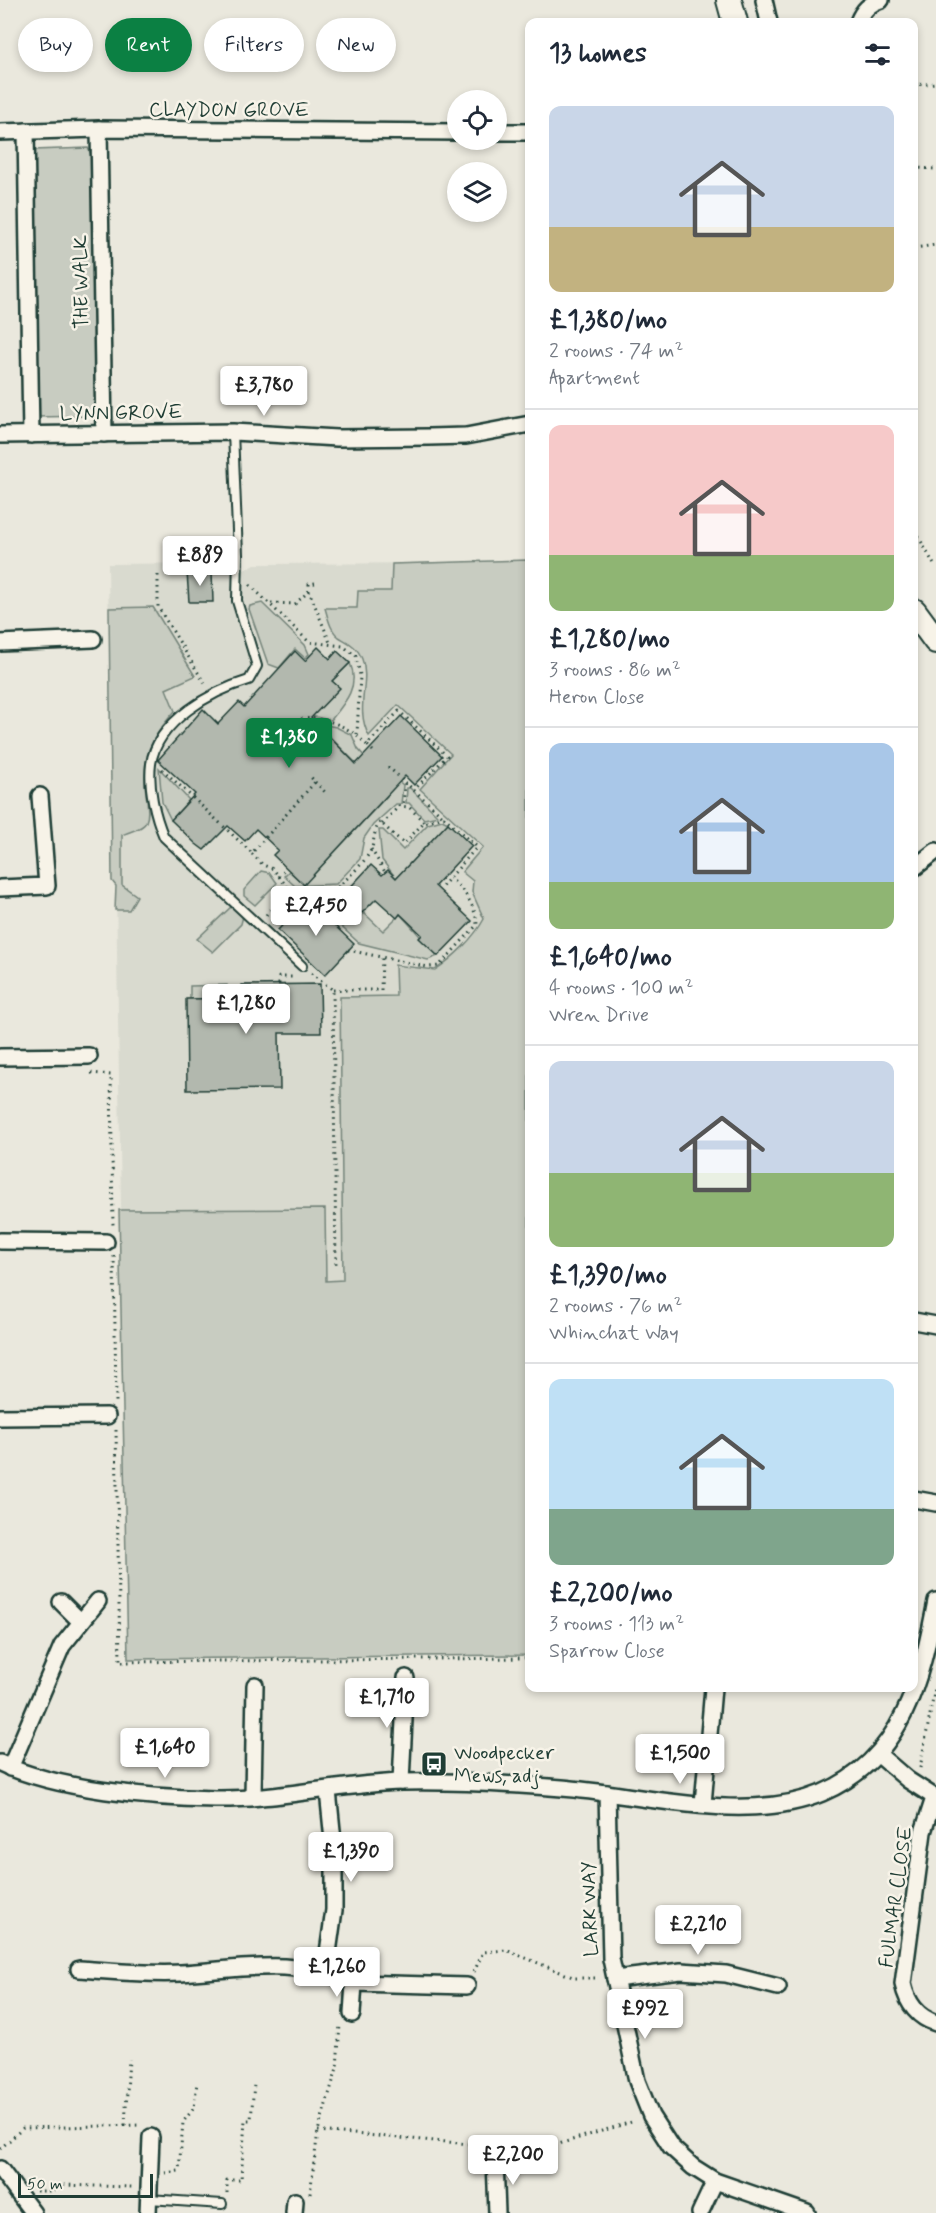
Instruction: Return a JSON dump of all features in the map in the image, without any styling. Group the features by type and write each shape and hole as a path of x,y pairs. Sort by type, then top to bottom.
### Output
{"highway":[{"path":"729,0 734,18"}],"street":[{"path":"764,0 768,18"},
{"path":"860,18 873,3 881,0"},
{"name":"CLAYDON GROVE","path":"0,132 99,129 447,132"},
{"name":"THE WALK","path":"99,129 104,434"},
{"path":"26,131 31,435"},
{"path":"507,132 525,132"},
{"name":"LYNN GROVE","path":"0,435 233,432 337,438 429,437 466,436 525,425"},
{"path":"0,643 93,639"},
{"path":"0,888 47,886 40,796"},
{"path":"918,865 936,852"},
{"path":"0,1057 89,1056"},
{"path":"0,1241 111,1242"},
{"path":"918,1322 936,1325"},
{"path":"0,1417 113,1416"},
{"path":"918,1500 936,1503"},
{"path":"98,1601 57,1655 5,1765 54,1782 121,1792 216,1799 328,1791 400,1782 562,1788 729,1806 792,1802 821,1793 859,1773 879,1755 892,1736 913,1692"},
{"path":"918,1678 936,1601"},
{"path":"61,1602 80,1622"},
{"path":"400,1782 406,1678"},
{"path":"253,1796 255,1685"},
{"path":"703,1804 713,1692"},
{"path":"879,1755 935,1798"},
{"path":"325,1974 334,1910 334,1850 328,1791"},
{"name":"LARK WAY","path":"607,1793 610,1959 637,2081 651,2116 671,2147 693,2167 715,2181 807,2213"},
{"name":"FULMAR CLOSE","path":"935,1798 923,1832 903,1984 907,2000 917,2013 936,2023"},
{"path":"79,1969 179,1973 281,1965 354,1983 467,1986"},
{"path":"615,1979 681,1971 726,1974 778,1987"},
{"path":"347,2015 354,1983"},
{"path":"149,2193 151,2137"},
{"path":"495,2160 497,2213"},
{"path":"0,2169 33,2213"},
{"path":"700,2213 715,2181"}],"lane":[{"path":"233,432 239,608 257,666 249,680 211,693 189,709 160,740 152,759 152,789 158,822 164,837 302,966"},
{"path":"149,2193 222,2204"}],"path":[{"path":"918,85 936,83"},
{"path":"918,168 936,169"},
{"path":"918,247 936,245"},
{"path":"918,536 936,568"},
{"path":"158,574 158,607 211,693"},
{"path":"237,580 248,584 271,603 309,642 343,646 356,656 359,668 357,734"},
{"path":"315,583 309,584 309,591 331,645"},
{"path":"271,603 295,604 309,591"},
{"path":"367,745 399,711 439,748 447,756 414,790"},
{"path":"301,719 311,718 331,722 357,734 373,751"},
{"path":"152,759 279,877 289,889"},
{"path":"388,767 477,847 440,890"},
{"path":"309,775 325,792"},
{"path":"252,853 315,782"},
{"path":"403,807 405,782"},
{"path":"329,921 338,910 338,888 371,849 375,828 380,822 382,824 399,806 409,807 424,822"},
{"path":"382,824 404,844 424,822 444,817"},
{"path":"371,849 385,872"},
{"path":"279,877 287,868"},
{"path":"348,950 428,967 438,966 477,925 476,914 462,888 450,878"},
{"path":"259,924 289,889 338,888"},
{"path":"338,910 355,912 358,909"},
{"path":"302,966 333,990 381,990 382,957"},
{"path":"333,990 336,1268"},
{"path":"89,1056 91,1073 111,1075 113,1416 120,1662 525,1658"},
{"path":"917,1786 935,1688"},
{"path":"467,1986 483,1952 506,1950 574,1978 615,1979"},
{"path":"295,2207 310,2194 318,2131 337,2068 347,2015"},
{"path":"125,2125 129,2059"},
{"path":"19,2194 53,2191 60,2185 149,2193 179,2171 183,2122 194,2108 197,2082"},
{"path":"227,2196 228,2180 241,2180 245,2120 251,2120 254,2084"},
{"path":"318,2131 482,2145 495,2160 515,2158 651,2116"},
{"path":"0,2149 24,2128 152,2125 151,2137"}],"shaded area":[{"path":"88,148 93,159 97,413 95,416 34,417 34,150"},
{"path":"525,560 525,1655 128,1659 116,887 112,881 108,564 218,563 224,569 243,570 255,564 455,563"},
{"path":"525,560 525,1655 128,1659 119,1210 325,1209 326,1281 343,1280 340,997 396,996 395,965 435,970 462,947 484,919 472,892 473,881 462,872 483,847 420,789 451,754 398,705 369,736 363,715 365,677 362,659 355,648 333,631 325,608 357,608 358,591 391,591 392,564"},
{"path":"262,603 305,645 309,654 305,658 295,649 279,668 268,664 249,609 250,606"},
{"path":"153,607 195,676 166,689 175,711 159,731 146,759 147,819 136,830 122,835 122,885 137,896 129,910 115,910 116,886 112,881 109,608"},
{"path":"350,663 353,671 352,687 341,707 331,720 310,716 339,688 332,681"},
{"path":"316,723 336,727 352,735 358,749 366,758 359,766"},
{"path":"159,768 189,800 171,820 162,802"},
{"path":"386,770 403,785 401,804 396,804 373,825 364,838 360,859 336,884 295,886 284,876 289,871 299,880 314,874 388,795 375,782"},
{"path":"407,788 410,788 438,816 424,819 409,803 406,803"},
{"path":"442,820 448,823 396,878 382,860 379,830 383,830 403,850 428,824"},
{"path":"261,871 270,873 277,883 255,905 244,896 244,890"},
{"path":"231,907 243,916 241,924 213,952 197,939"},
{"path":"364,913 383,931 400,914 438,956 428,960 359,943 334,920 339,914 361,917"},
{"path":"227,985 228,998 190,999 190,986"}],"building":[{"path":"187,572 212,572 213,602 189,602"},
{"path":"318,647 330,659 337,651 350,663 332,681 340,688 311,718 356,764 401,716 442,756 414,785 405,776 304,885 273,855 278,850 256,829 245,841 228,826 204,850 196,844 171,820 195,794 158,760 203,709 218,724 239,702 244,707 295,651 305,661"},
{"path":"448,823 472,846 435,886 472,921 438,956 419,938 422,935 400,914 397,918 376,899 362,913 343,895 371,865 382,875 388,870 396,878"},
{"path":"307,899 354,944 325,975 278,930"},
{"path":"320,984 321,1033 279,1033 280,1089 187,1090 186,999 242,998 242,985"}],"place":[{"name":"Woodpecker Mews, adj","path":"434,1764"}]}
